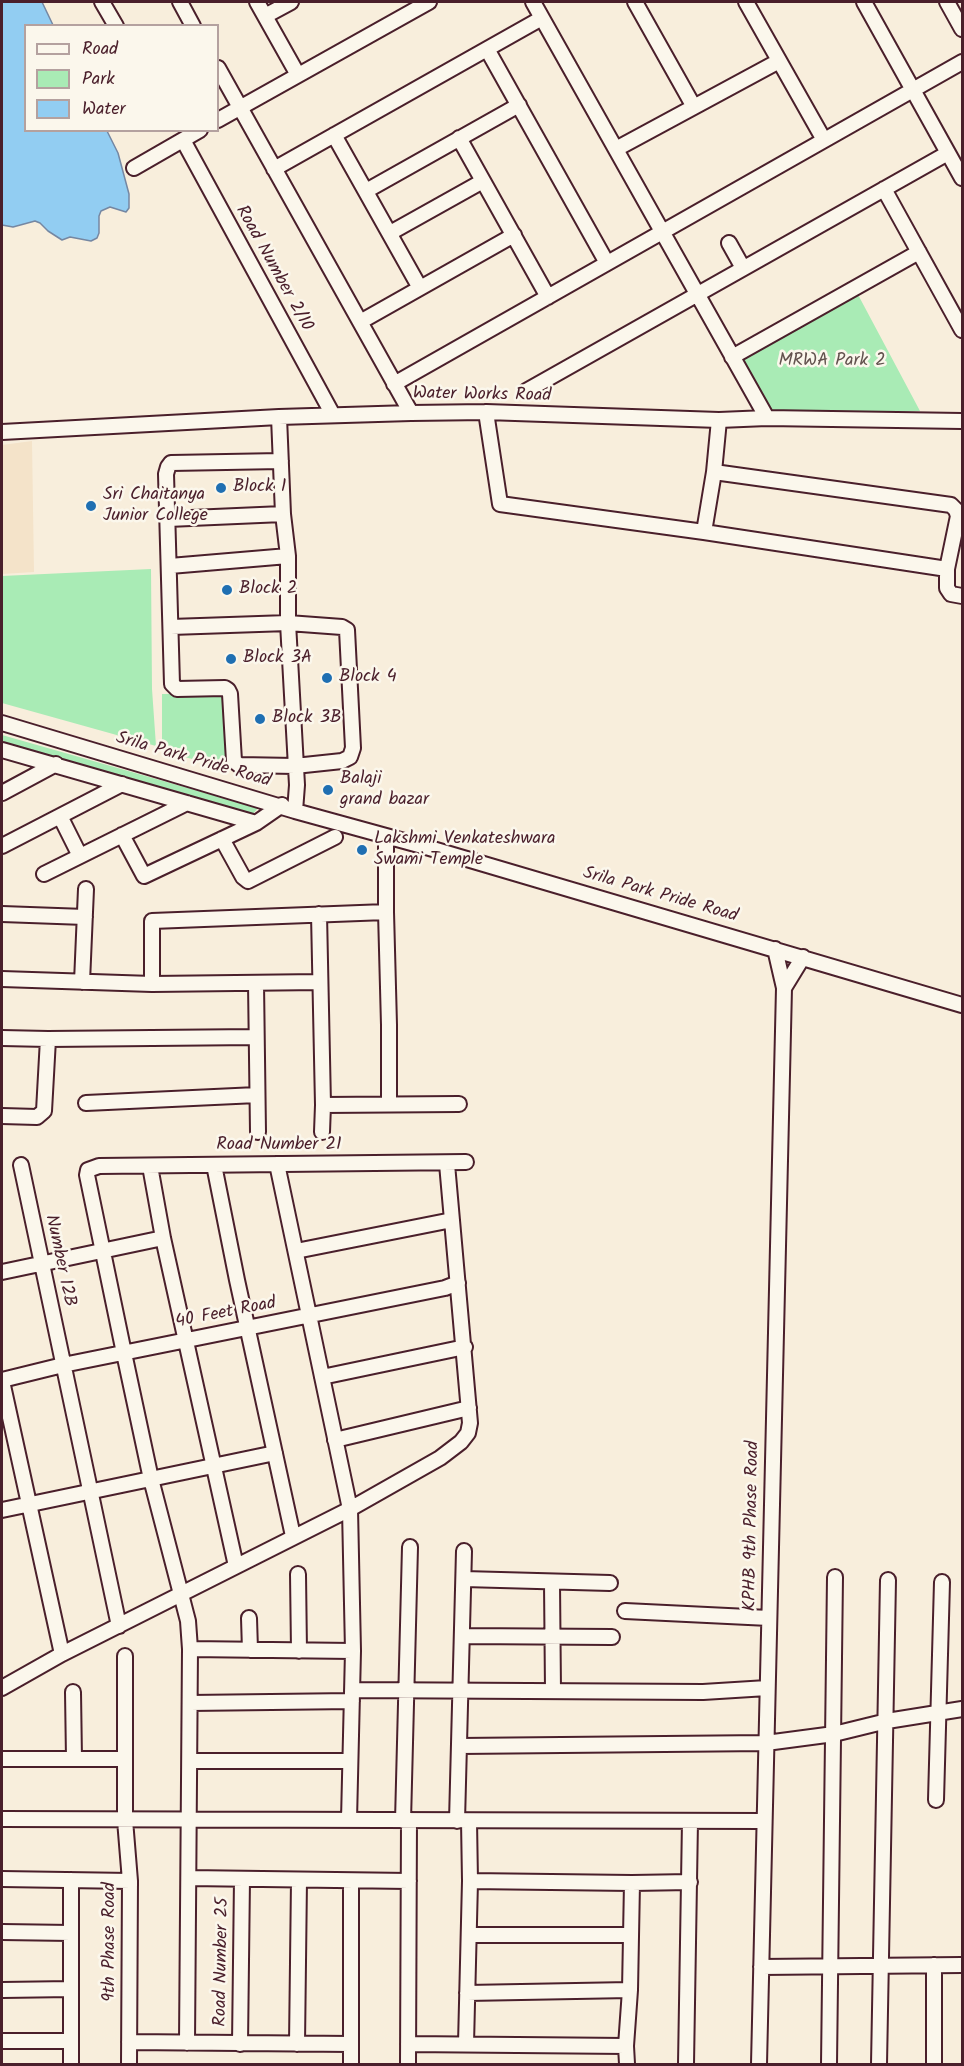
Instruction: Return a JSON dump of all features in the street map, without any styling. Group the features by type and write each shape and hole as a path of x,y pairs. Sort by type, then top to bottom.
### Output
{"street":[{"path":"102,2 115,24"},
{"path":"180,2 193,24"},
{"path":"257,2 298,75"},
{"path":"265,16 291,2"},
{"path":"219,119 429,2"},
{"path":"533,2 767,418"},
{"path":"635,2 694,107"},
{"path":"746,2 824,141"},
{"path":"864,2 963,178"},
{"path":"947,2 963,29"},
{"path":"274,169 542,18"},
{"path":"487,49 607,263"},
{"path":"616,149 779,61"},
{"path":"394,384 963,62"},
{"path":"219,70 411,413"},
{"path":"366,191 519,105"},
{"path":"134,168 197,132"},
{"path":"334,135 420,288"},
{"path":"459,138 548,297"},
{"name":"Road Number 2/10","path":"183,140 333,415"},
{"path":"526,391 948,153"},
{"path":"390,233 483,181"},
{"path":"884,189 963,330"},
{"path":"360,322 514,235"},
{"path":"729,243 743,268"},
{"path":"732,357 919,252"},
{"path":"486,412 500,504 947,569"},
{"name":"Water Works Road","path":"2,432 279,417 486,412 719,420 767,418 963,421"},
{"path":"122,835 144,876 288,808 297,785 288,623 288,556 283,514 279,417"},
{"path":"704,532 714,472 719,420"},
{"path":"171,627 288,623 342,627 347,630 353,748 350,757 342,761 295,766 236,764 230,694 225,688 177,689 172,684 166,474 171,463 281,462"},
{"path":"714,472 951,505 958,516 947,569 947,588 951,594 963,596"},
{"path":"168,519 283,514"},
{"path":"170,566 288,556"},
{"name":"Srila Park Pride Road","path":"2,723 963,1005"},
{"path":"2,750 256,823"},
{"path":"2,793 56,764"},
{"path":"2,844 122,784"},
{"path":"44,874 188,803"},
{"path":"60,816 80,856"},
{"path":"386,836 388,1104"},
{"path":"222,839 243,877 248,880 335,837"},
{"path":"82,982 86,889"},
{"path":"152,984 152,921 386,912"},
{"path":"2,914 85,917"},
{"path":"319,914 322,1132"},
{"name":"KPHB 9th Phase Road","path":"759,2064 784,988 775,949"},
{"path":"784,988 803,957"},
{"path":"2,979 152,984 320,982"},
{"path":"256,983 258,1132"},
{"path":"2,1038 48,1040 256,1037"},
{"path":"2,1116 37,1117 44,1111 48,1040"},
{"path":"86,1103 257,1095"},
{"path":"323,1105 459,1104"},
{"name":"Road Number 21","path":"103,1251 87,1175 88,1170 93,1167 466,1162"},
{"path":"277,1164 350,1509 353,1651 349,1820"},
{"path":"2,1684 350,1509 440,1458 461,1442 468,1433 470,1423 447,1164"},
{"name":"Number 12B","path":"21,1165 118,1626"},
{"path":"214,1165 293,1536"},
{"path":"150,1166 163,1238 236,1566"},
{"path":"296,1251 452,1221"},
{"path":"2,1272 163,1238"},
{"path":"103,1251 151,1479 188,1621 190,1820 187,2043"},
{"name":"40 Feet Road","path":"2,1381 63,1365 445,1288 458,1283"},
{"path":"322,1377 465,1347"},
{"path":"2,1381 62,1654"},
{"path":"335,1440 469,1408"},
{"path":"2,1510 274,1453"},
{"path":"408,2064 409,1881 406,1821 410,1547"},
{"path":"464,1551 460,1746 463,1821 470,1881 466,2044"},
{"path":"298,1574 299,1651"},
{"path":"829,2064 835,1577"},
{"path":"464,1579 610,1583"},
{"path":"879,2064 888,1580"},
{"path":"936,1800 942,1582"},
{"path":"552,1583 553,1691"},
{"path":"625,1611 769,1618"},
{"path":"249,1618 250,1650"},
{"path":"463,1636 612,1637"},
{"path":"190,1648 353,1651"},
{"name":"9th Phase Road","path":"125,1656 125,1820 130,1881 129,2064"},
{"path":"190,1703 352,1696 407,1691 703,1692 767,1688"},
{"path":"73,1692 74,1759"},
{"path":"460,1746 766,1743 834,1734 887,1721 963,1709"},
{"path":"2,1759 125,1760"},
{"path":"190,1761 350,1761"},
{"path":"2,1819 764,1821"},
{"path":"686,2064 690,1821"},
{"path":"189,1878 409,1881"},
{"path":"2,1879 130,1881"},
{"name":"Road Number 25","path":"240,2044 242,1879"},
{"path":"297,2044 299,1880"},
{"path":"70,1881 70,2064"},
{"path":"351,1881 351,2064"},
{"path":"470,1881 632,1884 690,1882"},
{"path":"627,2064 632,1884"},
{"path":"2,1932 71,1933"},
{"path":"468,1935 631,1935"},
{"path":"934,1965 934,2064"},
{"path":"761,1967 963,1965"},
{"path":"2,1990 71,1989"},
{"path":"467,1993 630,1990"},
{"path":"2,2041 70,2041"},
{"path":"129,2042 351,2044"},
{"path":"408,2044 626,2046"}],"shaded area":[{"path":"32,441 34,572 2,574 2,445"}],"green space":[{"name":"MRWA Park 2","path":"855,289 920,411 769,418 738,354"},
{"path":"151,569 152,689 156,746 2,703 2,576"},
{"path":"162,694 226,694 226,768 162,751"},
{"path":"2,735 258,808 252,815 2,742"}],"water":[{"path":"2,2 42,2 53,24 24,24 24,132 108,132 118,153 129,194 129,208 126,212 110,207 101,211 99,233 97,238 91,241 70,237 62,240 35,221 13,227 2,225"}],"place":[{"name":"Block 1","path":"221,488"},
{"name":"Sri Chaitanya Junior College","path":"91,506"},
{"name":"Block 2","path":"227,590"},
{"name":"Block 3A","path":"231,659"},
{"name":"Block 4","path":"327,678"},
{"name":"Block 3B","path":"260,719"},
{"name":"Balaji grand bazar","path":"328,790"},
{"name":"Lakshmi Venkateshwara Swami Temple","path":"362,850"}]}
